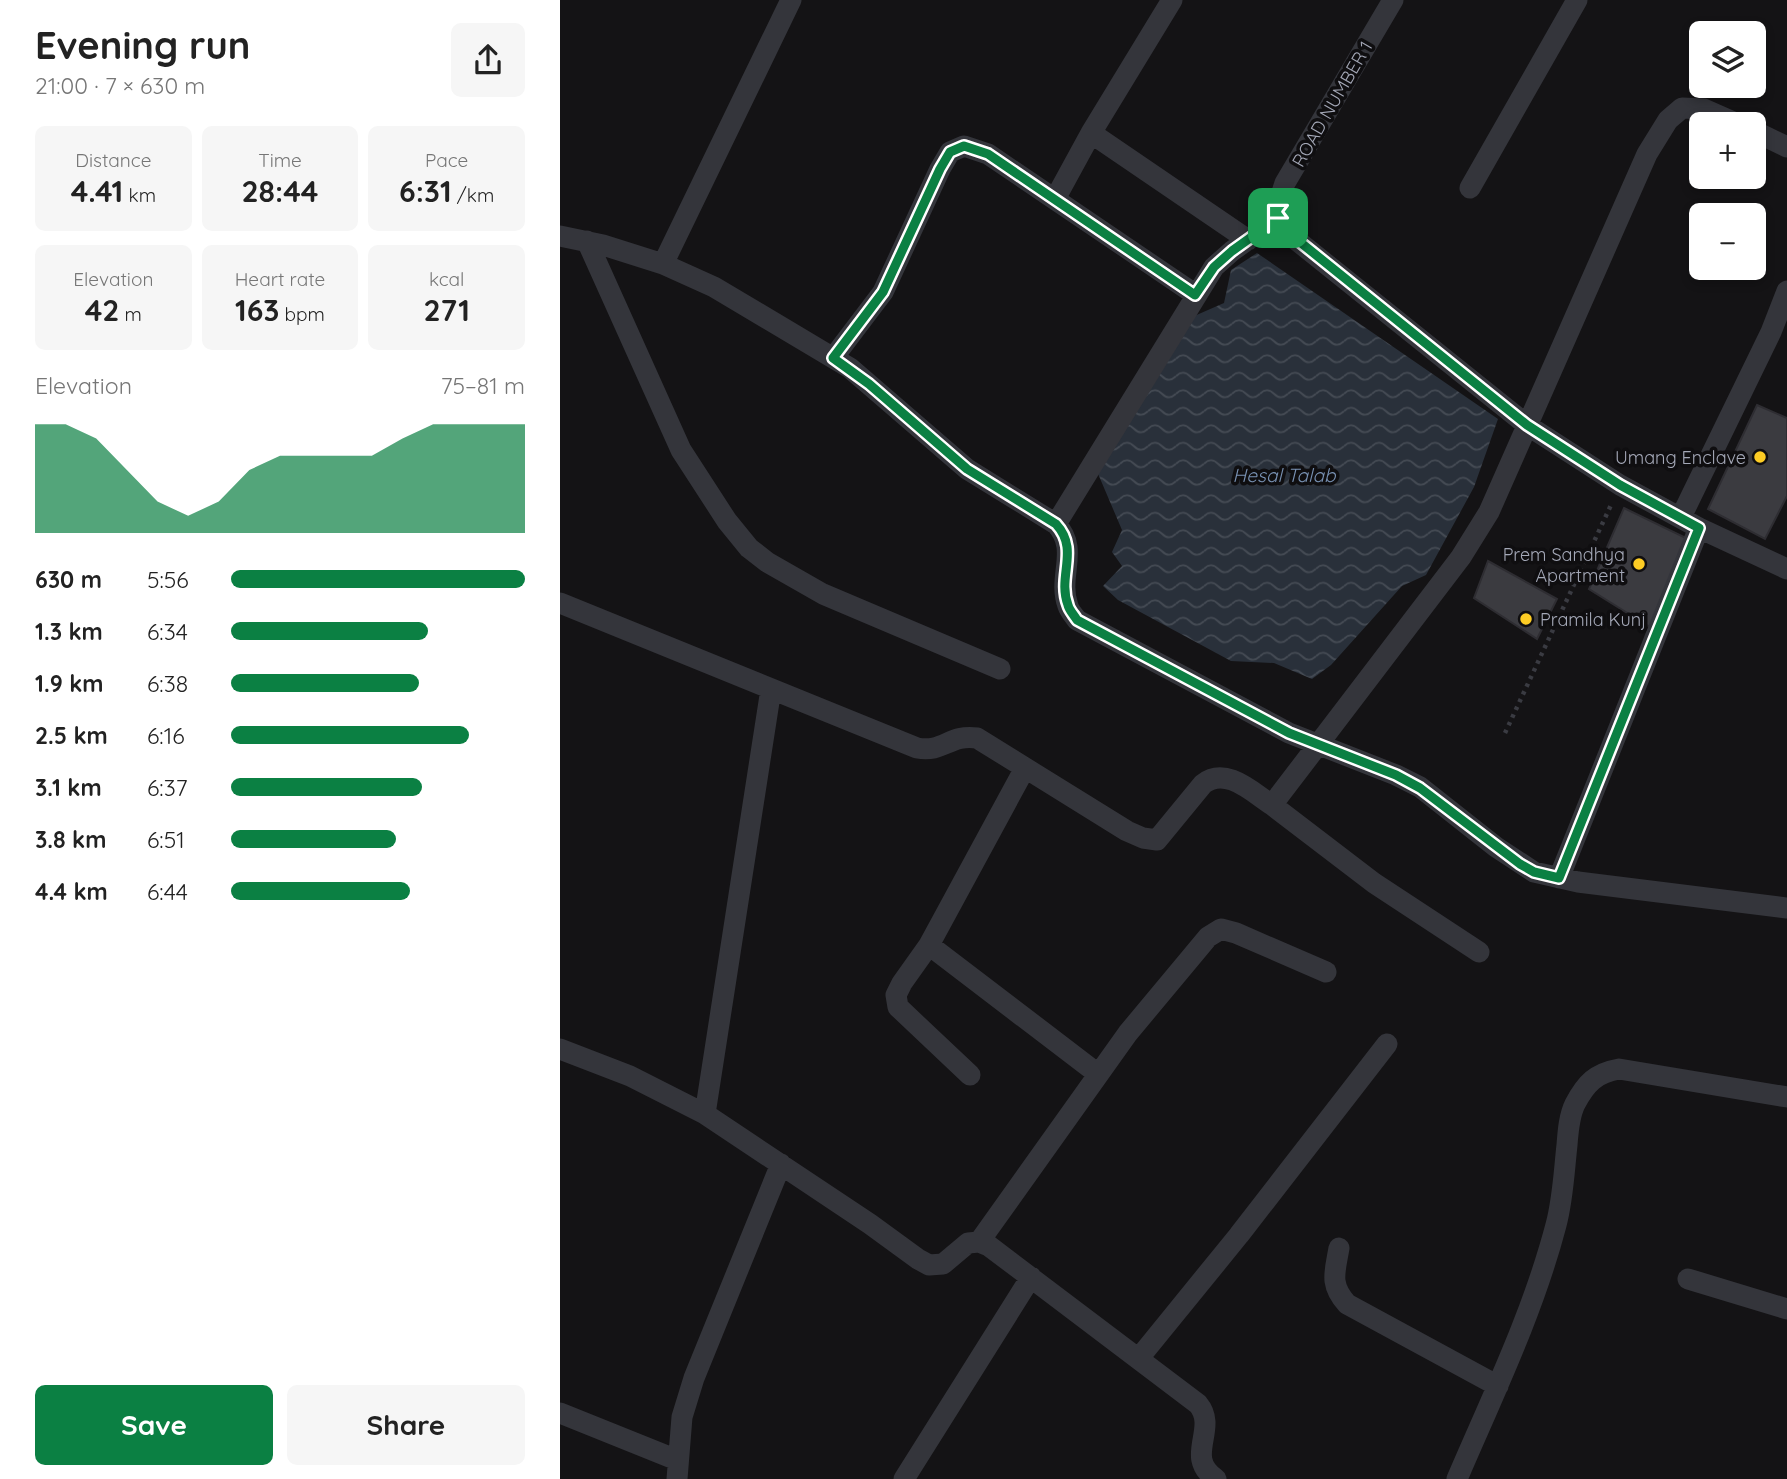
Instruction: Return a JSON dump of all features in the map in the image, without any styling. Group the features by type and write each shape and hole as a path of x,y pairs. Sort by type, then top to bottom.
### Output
{"street":[{"path":"663,264 791,0"},
{"path":"1055,199 1172,0"},
{"name":"ROAD NUMBER 1","path":"1278,218 1285,183 1393,0"},
{"path":"1470,188 1577,0"},
{"path":"1272,805 1461,557 1489,512 1647,155 1668,120 1682,108 1711,112"},
{"path":"1091,134 1248,240"},
{"path":"1766,135 1785,141"},
{"path":"833,358 883,292 950,152 964,146 988,154 1195,295"},
{"path":"1056,524 1214,267 1278,218 1290,234 1527,425 1620,485 1787,569"},
{"path":"560,236 587,241 663,264 714,287 833,358 869,384 967,469 1056,524 1065,534 1067,541 1065,589 1068,606 1077,620 1265,721 1396,775 1420,788 1534,872 1578,882 1787,908"},
{"path":"587,241 681,450 727,521 749,548 767,562 823,594 1000,670"},
{"path":"1559,878 1690,522 1787,291"},
{"path":"560,603 917,748 929,750 963,736 977,738 1127,831 1143,838 1157,840 1210,778 1234,780 1272,805 1374,883 1479,952"},
{"path":"705,1114 771,689"},
{"path":"970,1075 898,1007 896,995 929,945 1025,768"},
{"path":"979,1242 1128,1033 1208,937 1221,929 1237,933 1326,972"},
{"path":"929,945 1098,1074"},
{"path":"1139,1358 1239,1235 1387,1044"},
{"path":"560,1049 630,1076 705,1114 929,1265 943,1264 968,1243 979,1242 989,1246 1184,1391 1205,1412 1206,1425 1201,1458 1205,1472 1216,1479"},
{"path":"1458,1479 1532,1304 1562,1199 1569,1123 1574,1106 1589,1083 1602,1072 1619,1069 1787,1097"},
{"path":"560,1413 677,1469 682,1417 694,1378 781,1164"},
{"path":"1339,1248 1334,1280 1336,1292 1347,1304 1498,1386"},
{"path":"904,1479 1031,1277"},
{"path":"1688,1279 1787,1309"}],"path":[{"path":"1505,733 1620,485"}],"water":[{"name":"Hesal Talab","path":"1257,253 1498,419 1474,487 1426,575 1402,586 1331,665 1312,679 1274,663 1231,661 1118,600 1103,586 1122,566 1112,552 1122,530 1096,469 1192,317 1224,303 1231,270"}],"building":[{"name":"Umang Enclave","path":"1757,405 1787,418 1787,496 1765,539 1708,509"},
{"name":"Prem Sandhya Apartment","path":"1624,508 1688,539 1653,629 1589,589"},
{"name":"Pramila Kunj","path":"1488,561 1557,599 1537,639 1474,598"}],"place":[{"name":"Umang Enclave","path":"1760,457"},
{"name":"Prem Sandhya Apartment","path":"1639,564"},
{"name":"Pramila Kunj","path":"1526,619"}],"route":[{"path":"964,146 988,154 1195,295 1214,267 1278,218 1290,234 1527,425 1620,485 1699,528 1559,878 1534,872 1520,864 1420,788 1396,775 1289,733 1077,620 1068,606 1065,589 1068,547 1065,534 1056,524 967,469 869,384 833,358 883,292 950,152 964,146"}]}
